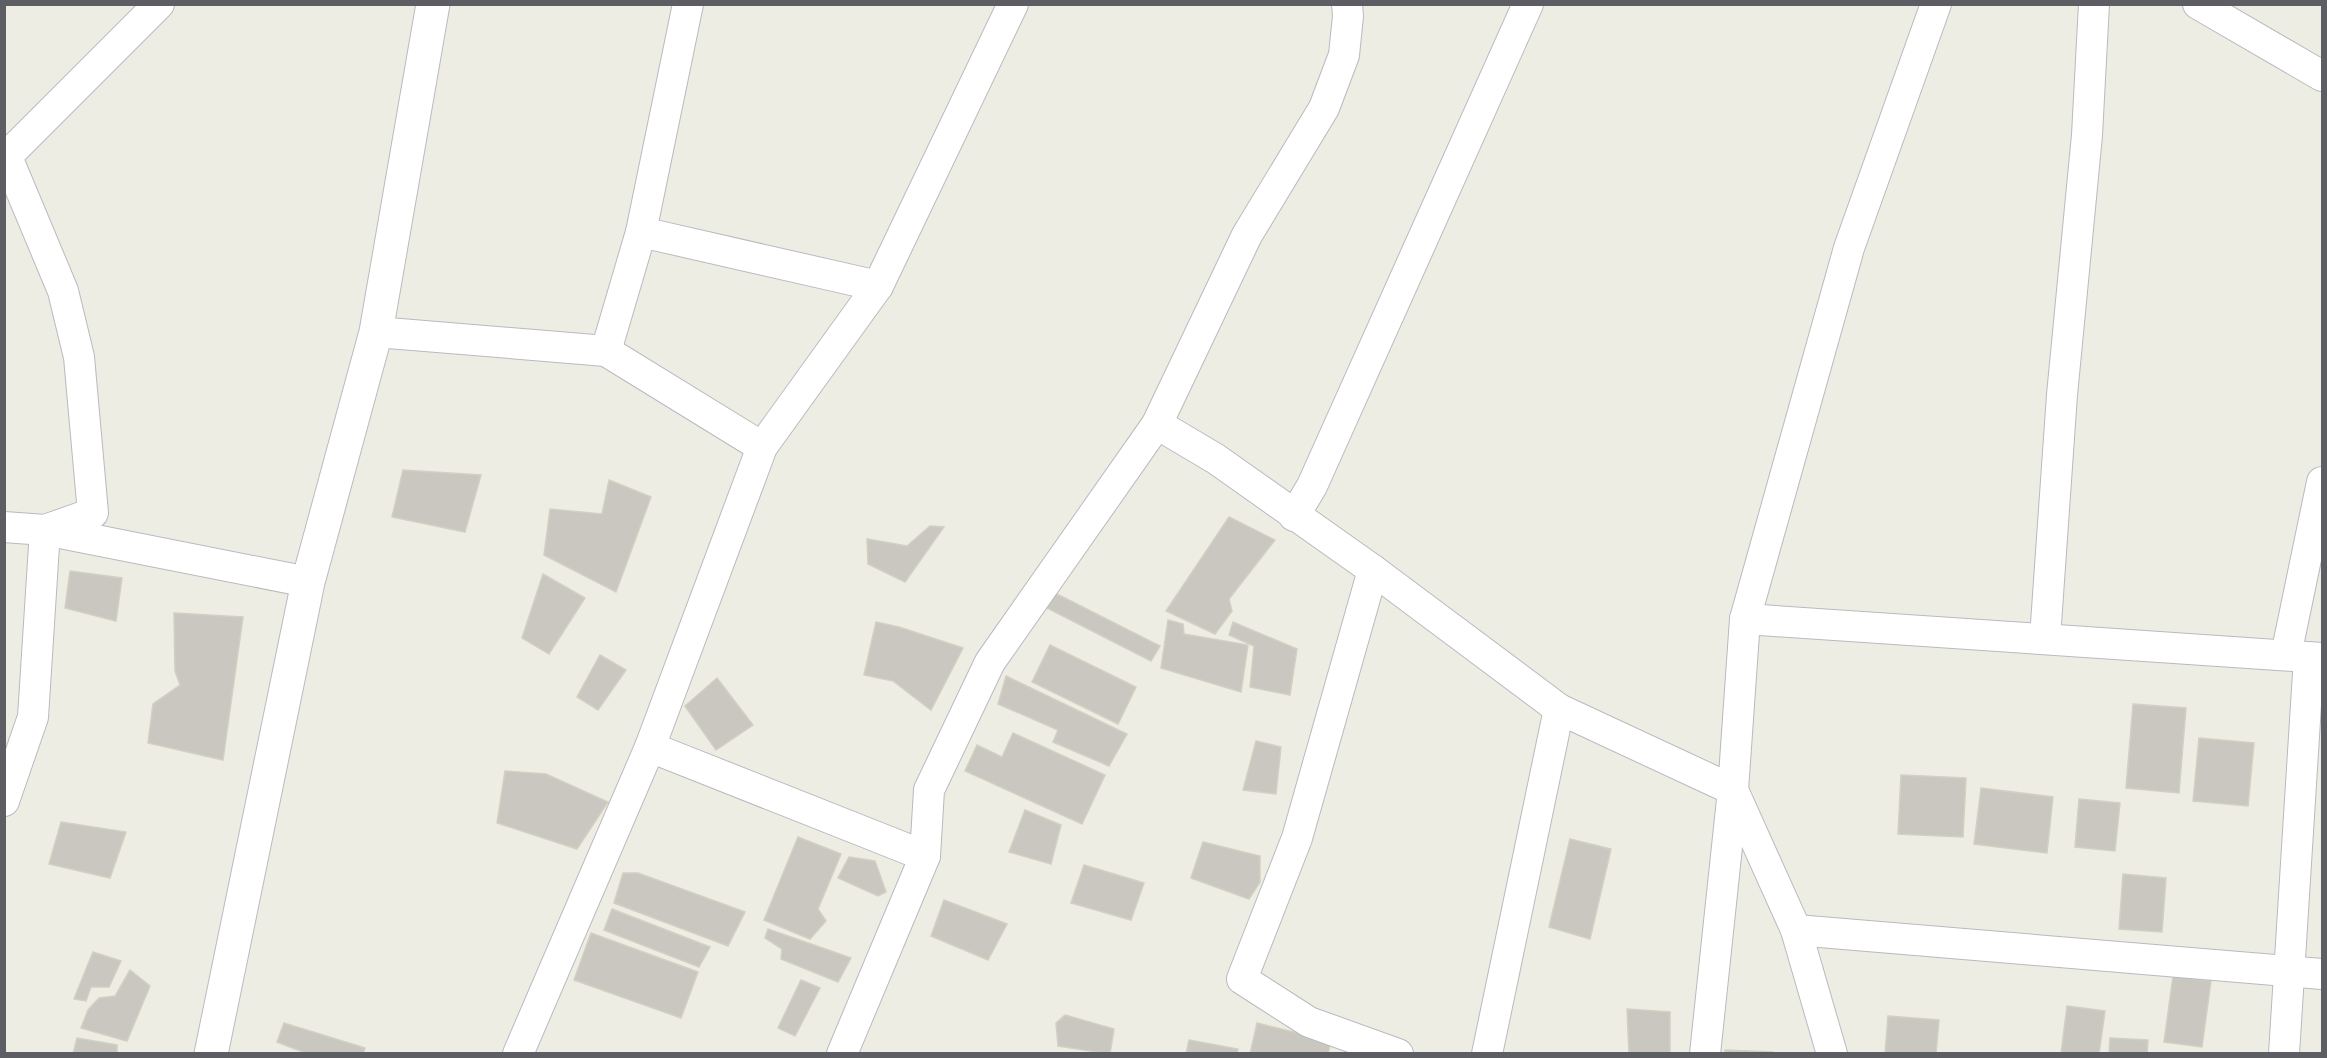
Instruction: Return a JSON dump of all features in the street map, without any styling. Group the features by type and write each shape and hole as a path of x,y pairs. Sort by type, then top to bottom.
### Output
{"main road":[{"path":"211,1053 308,582 376,332 433,4"}],"street":[{"path":"45,530 93,513 79,357 63,291 6,158 159,4"},
{"path":"606,351 641,232 688,4"},
{"path":"518,1053 650,747 762,447 878,286 1013,4"},
{"path":"842,1053 925,856 929,790 990,662 1157,424 1247,235 1324,108 1344,55 1347,4"},
{"path":"1294,516 1312,486 1528,4"},
{"path":"1705,1053 1732,790 1745,619 1849,248 1936,4"},
{"path":"2045,638 2062,395 2087,135 2094,4"},
{"path":"2198,4 2322,76"},
{"path":"641,232 878,286"},
{"path":"376,332 606,351 762,447"},
{"path":"1157,424 1216,459 1373,570 1559,709 1732,790 1796,930 1832,1053"},
{"path":"2284,1053 2306,657 2322,482"},
{"path":"4,527 45,530 308,582"},
{"path":"4,801 33,717 45,530"},
{"path":"1373,570 1297,838 1242,979 1309,1022 1398,1053"},
{"path":"1745,619 2306,657"},
{"path":"1486,1053 1559,709"},
{"path":"650,747 925,856"},
{"path":"1796,930 2322,974"}],"building":[{"path":"403,470 481,475 465,532 392,517"},
{"path":"609,480 651,497 616,592 544,555 550,509 602,514"},
{"path":"1229,517 1275,540 1229,599 1232,611 1215,634 1166,611"},
{"path":"930,526 944,527 905,582 868,564 867,539 907,546"},
{"path":"70,571 122,578 116,621 65,608"},
{"path":"543,574 585,598 549,654 522,638"},
{"path":"1053,592 1160,646 1151,661 1045,607"},
{"path":"174,613 243,617 223,760 148,743 153,704 180,685 175,671"},
{"path":"1168,620 1183,624 1184,634 1248,645 1241,692 1161,668"},
{"path":"876,622 963,648 931,710 893,681 864,675"},
{"path":"1233,622 1297,649 1290,695 1250,687 1254,646 1229,635"},
{"path":"1050,645 1136,687 1118,724 1032,682"},
{"path":"600,655 626,670 598,710 577,697"},
{"path":"1006,676 1127,734 1109,766 1053,742 1058,730 998,704"},
{"path":"717,678 753,725 716,750 685,706"},
{"path":"2133,704 2186,708 2179,793 2126,788"},
{"path":"1013,733 1105,775 1082,824 965,771 977,745 1002,757"},
{"path":"2199,738 2254,743 2248,806 2193,801"},
{"path":"1256,741 1281,747 1276,794 1243,790"},
{"path":"505,771 546,774 608,802 577,849 497,823"},
{"path":"1901,775 1966,778 1963,837 1898,834"},
{"path":"1981,788 2053,797 2047,853 1974,844"},
{"path":"2079,799 2120,803 2115,851 2075,847"},
{"path":"1025,810 1061,825 1051,864 1009,852"},
{"path":"61,822 126,832 110,878 49,864"},
{"path":"798,837 841,854 818,909 826,921 810,939 764,920"},
{"path":"1570,839 1611,849 1590,939 1549,927"},
{"path":"1203,842 1260,856 1260,882 1249,899 1191,878"},
{"path":"849,857 875,861 886,892 878,896 838,878"},
{"path":"1084,865 1144,883 1131,920 1071,903"},
{"path":"623,873 638,873 745,912 728,946 614,903"},
{"path":"2123,874 2166,878 2162,932 2119,929"},
{"path":"944,900 1007,924 988,960 931,936"},
{"path":"612,909 710,947 699,967 604,930"},
{"path":"768,929 851,958 838,982 781,959 782,949 765,938"},
{"path":"591,933 698,972 681,1018 574,980"},
{"path":"93,952 121,961 109,987 91,987 86,1001 74,999"},
{"path":"130,970 150,986 127,1041 81,1028 88,1010 99,998 115,996"},
{"path":"2173,976 2211,981 2202,1047 2164,1042"},
{"path":"801,980 820,988 795,1036 778,1028"},
{"path":"2067,1006 2105,1011 2099,1054 2061,1054"},
{"path":"1627,1009 1670,1012 1670,1054 1629,1054"},
{"path":"1065,1015 1114,1029 1110,1054 1058,1046 1056,1023"},
{"path":"1888,1016 1939,1020 1936,1054 1885,1054"},
{"path":"284,1023 365,1048 363,1054 308,1054 277,1042"},
{"path":"1257,1023 1331,1041 1328,1054 1250,1054"},
{"path":"77,1038 117,1045 117,1054 73,1054"},
{"path":"2110,1038 2148,1040 2147,1054 2109,1054"},
{"path":"1189,1040 1238,1049 1237,1054 1186,1054"},
{"path":"1725,1050 1773,1052 1773,1054 1725,1054"}]}
